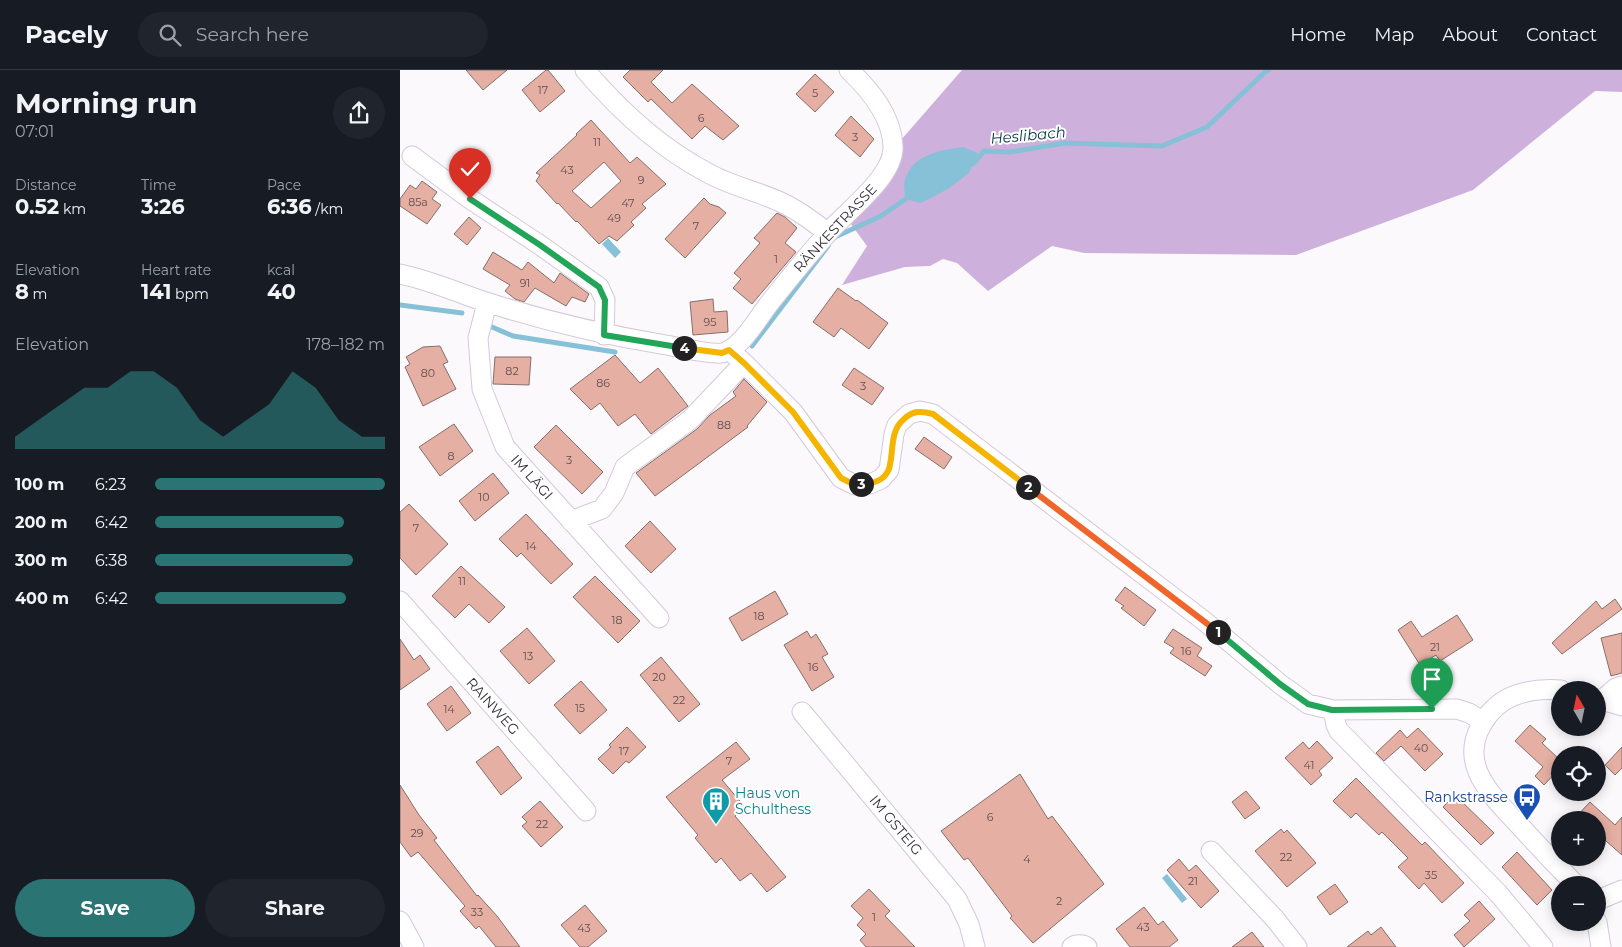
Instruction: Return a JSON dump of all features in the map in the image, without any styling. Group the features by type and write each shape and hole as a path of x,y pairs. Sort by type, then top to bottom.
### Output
{"street":[{"path":"585,70 608,98 672,153 710,174 784,204 828,232"},
{"name":"RÄNKESTRASSE","path":"729,350 739,343 781,288 828,232 877,183 888,165 894,148 888,122 879,104 860,80 849,70"},
{"path":"412,156 470,199 599,287 605,300 604,335"},
{"path":"400,274 414,277 487,303 604,335 701,352 722,353 729,350 793,412 841,478 855,485 870,484 882,479 889,470 897,425 909,414 920,411 933,414 1203,620 1298,698 1308,704 1332,710 1452,708 1463,710 1483,721"},
{"name":"IM LÄGI","path":"487,303 478,338 482,389 505,448 659,618"},
{"path":"571,521 602,509 614,493 625,467 690,420 744,363"},
{"name":"RAINWEG","path":"400,602 586,810"},
{"path":"1606,695 1622,686"},
{"path":"1551,689 1515,694 1494,707 1483,721 1474,743 1474,753 1478,774 1492,798 1567,876"},
{"path":"1606,701 1622,706"},
{"path":"1332,710 1339,731 1498,893 1544,947"},
{"name":"IM GSTEIG","path":"802,712 957,899 969,924 975,947"},
{"path":"1211,852 1276,920 1297,947"},
{"path":"1606,897 1622,890"},
{"path":"400,921 414,947"},
{"path":"1598,931 1601,947"},
{"path":"1072,947 1075,945 1087,947"}],"shaded area":[{"path":"962,70 1622,70 1622,92 1595,91 1473,190 1296,255 1084,253 1052,246 988,291 957,263 943,259 930,266 905,267 842,285 867,246 845,216 894,148"}],"water":[{"path":"963,147 978,153 969,173 948,189 921,203 905,199 904,182 914,164 928,155"},
{"path":"608,238 621,252 615,258 602,244"},
{"path":"1167,874 1187,899 1182,903 1162,878"}],"building":[{"path":"466,70 507,70 483,90"},
{"path":"546,70 565,91 540,112 522,90"},
{"path":"630,70 663,70 651,82 672,103 692,84 739,126 723,140 705,126 692,139 651,99 648,102 623,77"},
{"path":"815,74 834,92 815,112 796,94"},
{"path":"851,116 874,139 860,157 835,135"},
{"path":"591,120 630,163 637,157 666,184 642,204 646,208 631,222 634,225 617,241 609,236 599,244 536,181 540,175 536,173","holes":["604,162 621,181 591,208 572,191"]},
{"path":"422,181 437,192 432,199 441,205 427,224 400,206 400,199 410,185 416,189"},
{"path":"704,198 710,204 719,207 726,213 685,258 665,239"},
{"path":"777,213 785,217 797,228 785,243 796,252 752,304 733,288 741,279 734,273 760,243 754,238"},
{"path":"469,217 481,228 467,245 454,234"},
{"path":"493,252 522,270 528,262 554,283 560,273 589,294 585,302 572,297 566,306 535,288 524,302 515,299 505,291 510,285 483,269"},
{"path":"838,288 888,323 869,349 841,328 834,337 813,322"},
{"path":"713,299 714,312 727,311 728,332 693,335 690,302"},
{"path":"440,346 448,362 443,364 456,389 423,406 405,367 410,364 406,357 423,347"},
{"path":"615,355 640,383 658,368 688,406 651,434 635,414 618,426 600,403 591,410 570,389"},
{"path":"495,357 531,357 529,385 493,384"},
{"path":"854,368 884,388 872,405 842,385"},
{"path":"744,379 767,402 748,427 655,496 636,473 697,429 710,415 736,396 733,392"},
{"path":"454,424 473,451 440,476 419,447"},
{"path":"556,425 603,472 582,494 534,447"},
{"path":"924,437 952,457 944,469 915,449"},
{"path":"493,473 509,493 475,521 459,501"},
{"path":"409,504 448,544 416,575 400,558 400,512"},
{"path":"526,514 573,564 551,584 521,553 517,557 499,539"},
{"path":"650,521 676,549 651,573 625,546"},
{"path":"461,566 505,607 489,623 469,604 455,618 432,596"},
{"path":"595,576 640,621 618,643 573,597"},
{"path":"1125,587 1156,610 1144,626 1121,608 1124,606 1115,600"},
{"path":"775,591 788,614 742,641 729,618"},
{"path":"1615,599 1622,609 1562,654 1552,643 1596,601 1602,609"},
{"path":"1457,615 1473,640 1440,661 1436,655 1420,665 1398,630 1411,621 1422,637"},
{"path":"527,628 555,661 529,684 500,651"},
{"path":"1173,629 1202,648 1197,656 1212,666 1205,676 1170,653 1174,648 1164,642"},
{"path":"807,631 811,638 816,634 828,654 822,657 834,677 812,691 784,645"},
{"path":"1622,633 1622,673 1611,676 1601,638"},
{"path":"400,639 414,660 420,655 430,669 400,690"},
{"path":"661,657 700,704 679,722 640,675"},
{"path":"581,681 607,710 580,734 554,705"},
{"path":"451,686 471,713 447,731 427,704"},
{"path":"1530,725 1546,739 1542,743 1551,752 1551,778 1544,785 1535,776 1543,767 1515,741"},
{"path":"627,727 646,747 629,763 626,761 613,774 598,759 611,747 609,745"},
{"path":"1418,728 1443,754 1425,771 1401,746 1384,761 1376,753 1400,730 1407,738"},
{"path":"1317,741 1333,758 1319,771 1322,775 1311,785 1285,758 1303,742 1309,749"},
{"name":"Haus von Schulthess","path":"736,742 750,759 722,780 745,807 735,816 786,877 767,892 751,873 740,881 721,858 716,863 695,838 698,835 666,797"},
{"path":"498,746 522,778 501,795 476,762"},
{"path":"1622,747 1622,768 1615,775 1606,764"},
{"path":"1020,774 1048,819 1052,816 1104,884 1033,943 1010,918 1012,916 968,858 964,860 941,831"},
{"path":"1356,778 1422,845 1425,842 1464,883 1442,903 1424,883 1419,889 1398,867 1408,858 1382,832 1379,835 1356,813 1351,818 1333,801"},
{"path":"400,785 419,815 437,838 434,840 477,896 497,916 520,947 496,947 479,926 476,929 460,911 465,906 418,852 411,857 400,842"},
{"path":"1246,791 1260,808 1245,819 1232,802"},
{"path":"1455,795 1494,833 1481,845 1443,807"},
{"path":"540,801 563,827 541,847 522,826 527,822 522,817"},
{"path":"1590,802 1600,811 1582,811"},
{"path":"1606,817 1615,825 1622,817 1622,855 1606,841"},
{"path":"1281,829 1284,833 1287,830 1316,863 1287,887 1255,851"},
{"path":"1517,852 1551,891 1537,905 1502,867"},
{"path":"1179,859 1189,871 1196,865 1219,891 1201,908 1167,870"},
{"path":"1335,884 1348,902 1330,915 1317,897"},
{"path":"869,889 890,911 885,916 915,947 866,947 860,940 866,934 857,925 863,918 851,906"},
{"path":"1479,901 1495,919 1464,947 1454,935 1470,921 1464,915"},
{"path":"585,905 607,931 588,947 580,947 561,925"},
{"path":"1144,907 1158,925 1163,921 1178,940 1169,947 1130,947 1116,929"},
{"path":"1381,927 1396,947 1347,947 1368,931 1371,935"},
{"path":"1252,932 1264,947 1232,947"}],"waterway":[{"name":"Heslibach","path":"970,164 974,163 984,151 1010,152 1065,143 1162,146 1207,127 1269,70"},
{"name":"Heslibach","path":"835,237 881,216 910,196"},
{"name":"Heslibach","path":"752,346 828,246"},
{"name":"Heslibach","path":"400,305 462,313"},
{"name":"Heslibach","path":"492,327 513,336 615,352"}],"place":[{"name":"Rankstrasse","path":"1527,821"},
{"name":"Haus von Schulthess","path":"716,825"}],"route":[{"path":"470,199 599,287 605,300 604,335 701,352 722,353 729,350 793,412 841,478 855,485 870,484 882,479 889,470 897,425 909,414 920,411 933,414 1203,620 1280,684 1308,704 1332,710 1432,709"}]}
